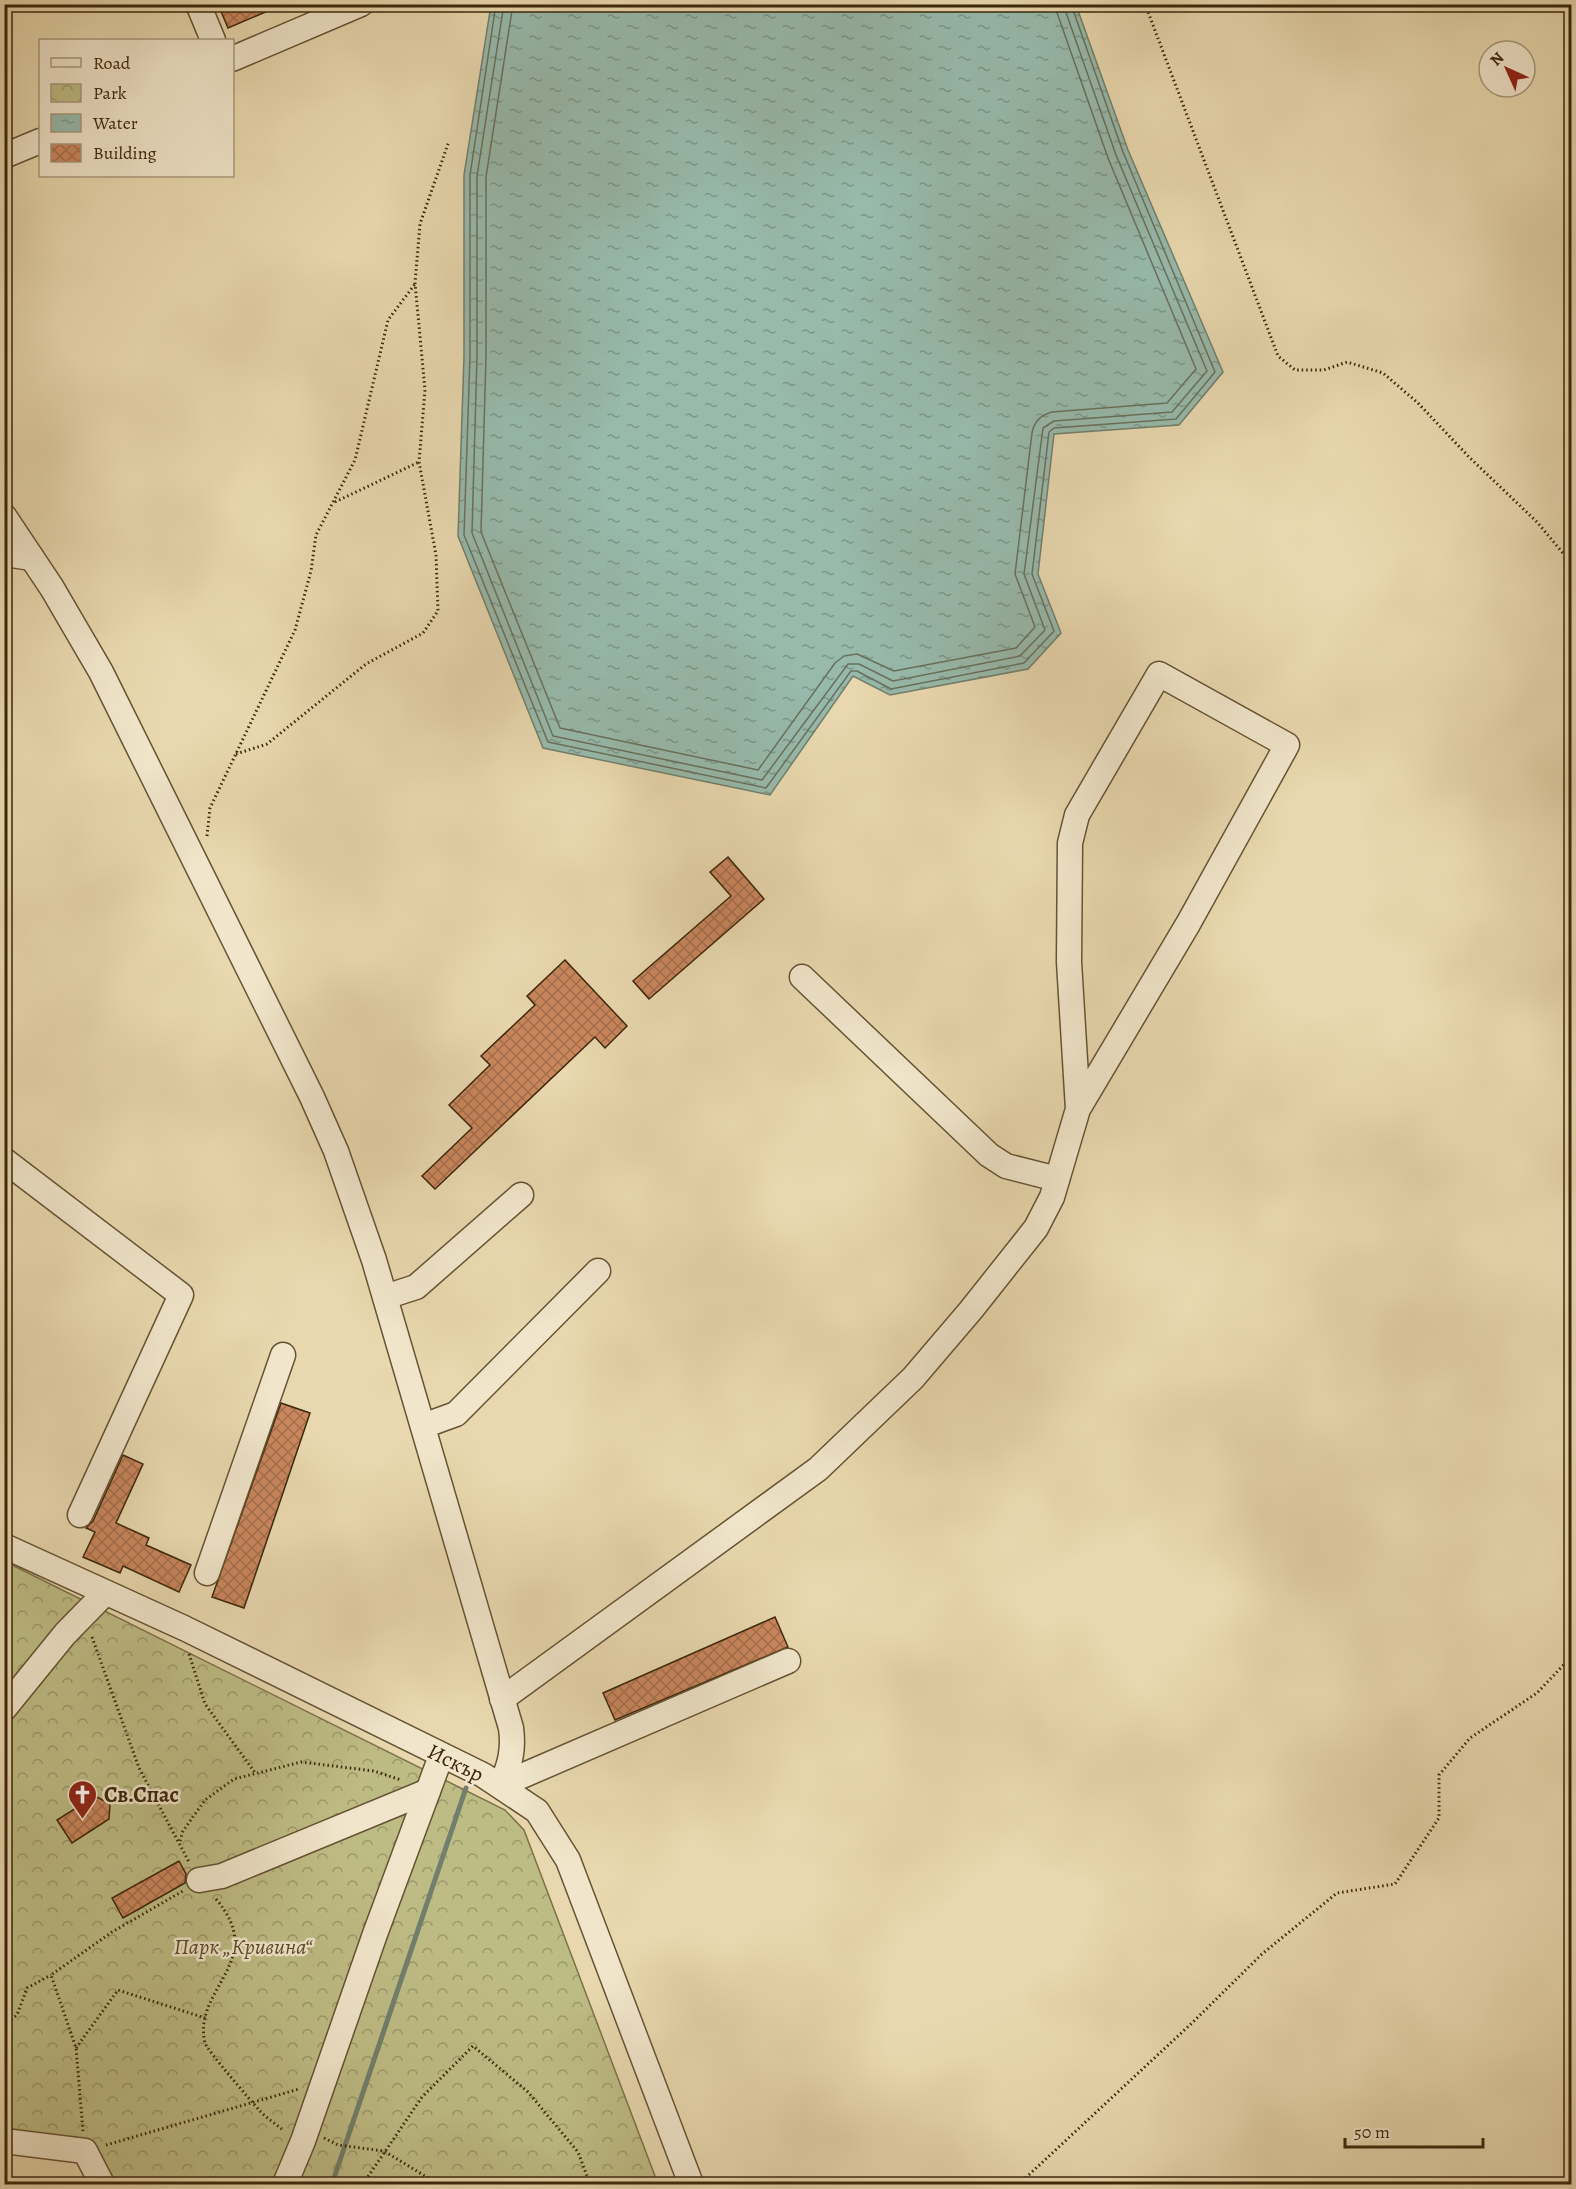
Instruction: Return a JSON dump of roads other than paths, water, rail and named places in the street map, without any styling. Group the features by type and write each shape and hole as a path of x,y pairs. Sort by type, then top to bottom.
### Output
{"street":[{"path":"198,4 213,39"},
{"path":"234,58 361,4"},
{"path":"4,156 39,141"},
{"path":"4,516 101,672 312,1097 354,1197 502,1699 513,1747 509,1766 501,1785"},
{"path":"4,554 32,558"},
{"path":"502,1699 818,1469 872,1420 913,1378 1036,1228 1057,1179 1078,1109 1188,924 1287,745 1159,674 1077,815 1070,843 1070,962 1078,1109"},
{"path":"802,977 989,1155 1006,1166 1057,1179"},
{"path":"4,1160 181,1295 80,1515"},
{"path":"385,1297 416,1287 521,1195"},
{"path":"423,1426 456,1414 598,1271"},
{"path":"207,1573 283,1355"},
{"name":"Искър","path":"4,1546 184,1628 501,1785 537,1811 568,1860 691,2184"},
{"path":"4,1709 83,1613 105,1593"},
{"path":"501,1785 788,1661"},
{"path":"285,2184 303,2141 441,1756"},
{"path":"199,1880 222,1876 428,1791"},
{"path":"4,2141 85,2151 102,2184"}],"water":[{"path":"491,5 1076,5 1128,150 1223,372 1179,425 1054,434 1038,574 1061,633 1028,669 890,695 853,676 770,795 543,748 458,536 464,356 464,175"}],"waterway":[{"path":"332,2184 466,1788"}],"place":[{"name":"Св.Спас","path":"83,1820"}],"park label":[{"name":"Парк „Кривина“","path":"243,1946"}]}
